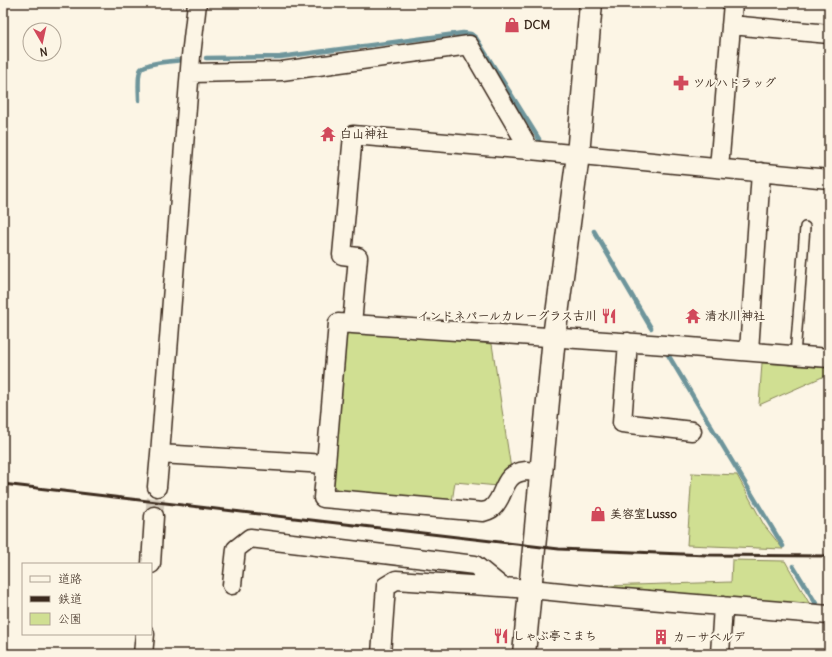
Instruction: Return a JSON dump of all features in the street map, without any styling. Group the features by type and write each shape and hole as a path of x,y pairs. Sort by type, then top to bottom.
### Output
{"street":[{"path":"157,487 197,3"},
{"path":"524,654 554,337 578,155 591,3"},
{"path":"719,168 733,3"},
{"path":"731,25 829,34"},
{"path":"191,65 282,71 469,45 530,150"},
{"path":"352,324 358,257 342,255 353,135 530,150 829,179"},
{"path":"749,351 761,172"},
{"path":"542,473 526,471 512,476 505,483 496,504 491,509 483,512 323,498 338,323 659,344 829,358"},
{"path":"628,342 622,423 692,430"},
{"path":"160,454 326,464"},
{"path":"150,563 154,516"},
{"path":"232,586 236,549 250,538 475,565 502,587"},
{"path":"381,654 386,586 396,580 531,589 828,614"},
{"path":"720,654 723,606"},
{"path":"143,654 145,635"}],"lane":[{"path":"795,355 805,227"}],"green space":[{"path":"346,330 492,344 511,469 498,486 455,482 452,502 339,492 333,485"},
{"path":"762,363 829,368 829,374 759,405"},
{"path":"692,473 737,475 764,525 783,549 687,545"},
{"path":"732,560 785,561 812,608 569,587 731,582"}],"waterway":[{"path":"206,58 280,57 463,33 471,34 476,38 539,139"},
{"path":"139,100 139,79 141,69 155,63 185,60"},
{"path":"594,231 651,328"},
{"path":"667,353 783,546"},
{"path":"793,566 820,610"}],"tunnel":[{"path":"154,516 157,487"}],"railway":[{"path":"3,484 559,549 707,555 829,556"}],"place":[{"name":"DCM","path":"512,25"},
{"name":"ツルハドラッグ","path":"681,83"},
{"name":"白山神社","path":"328,134"},
{"name":"インドネパールカレーグラス古川","path":"609,316"},
{"name":"清水川神社","path":"693,316"},
{"name":"美容室Lusso","path":"598,514"},
{"name":"しゃぶ亭こまち","path":"501,636"},
{"name":"カーサベルデ","path":"661,637"}]}
